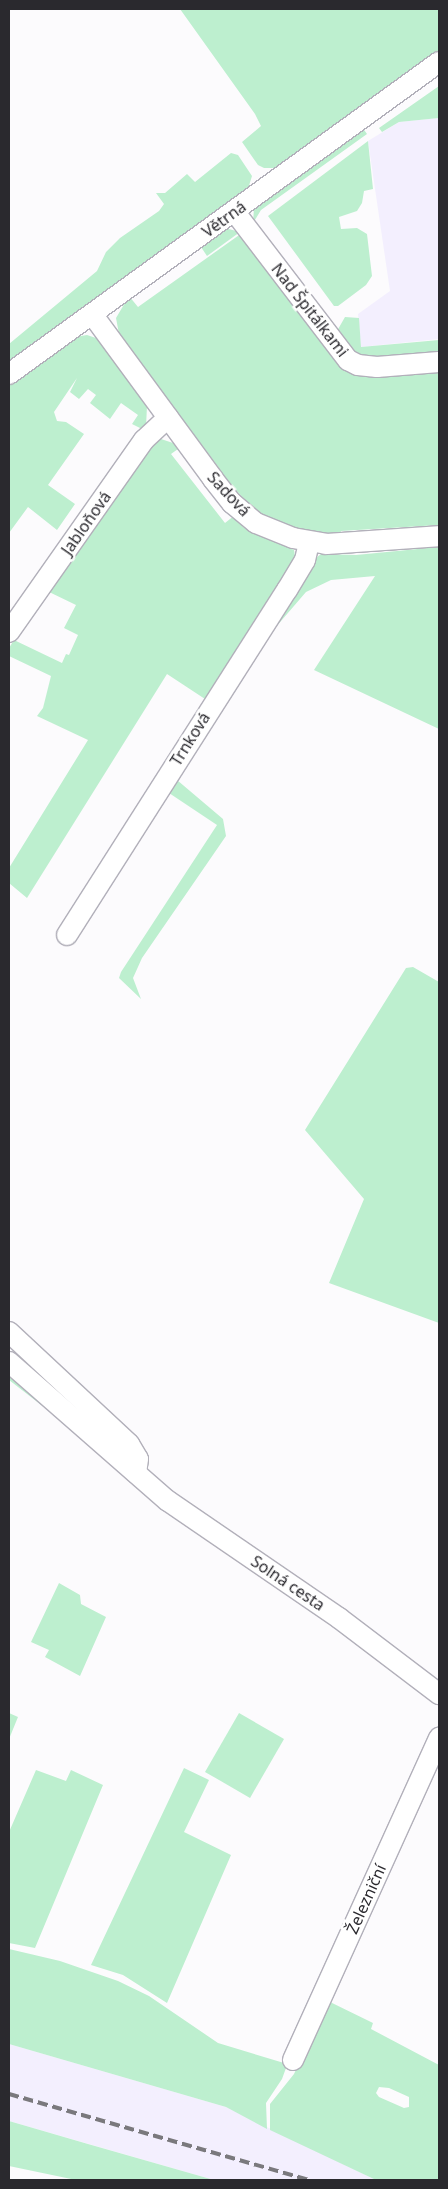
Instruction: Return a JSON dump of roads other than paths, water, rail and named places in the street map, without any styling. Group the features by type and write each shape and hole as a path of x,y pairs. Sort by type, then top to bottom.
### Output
{"street":[{"name":"Větrná","path":"9,374 439,62"},
{"name":"Nad Špitálkami","path":"234,211 348,360 372,367 439,362"},
{"name":"Sadová","path":"92,314 168,418 239,509 264,527 309,542 340,544 439,536"},
{"name":"Jabloňová","path":"9,632 144,440 168,418"},
{"name":"Trnková","path":"67,935 287,590 305,560 309,542"},
{"path":"9,1332 129,1444 138,1459 136,1473"},
{"name":"Solná cesta","path":"9,1362 136,1473 198,1523 340,1618 439,1694"},
{"name":"Železniční","path":"293,2060 439,1738"}],"railway":[{"path":"9,2094 309,2180"}]}
